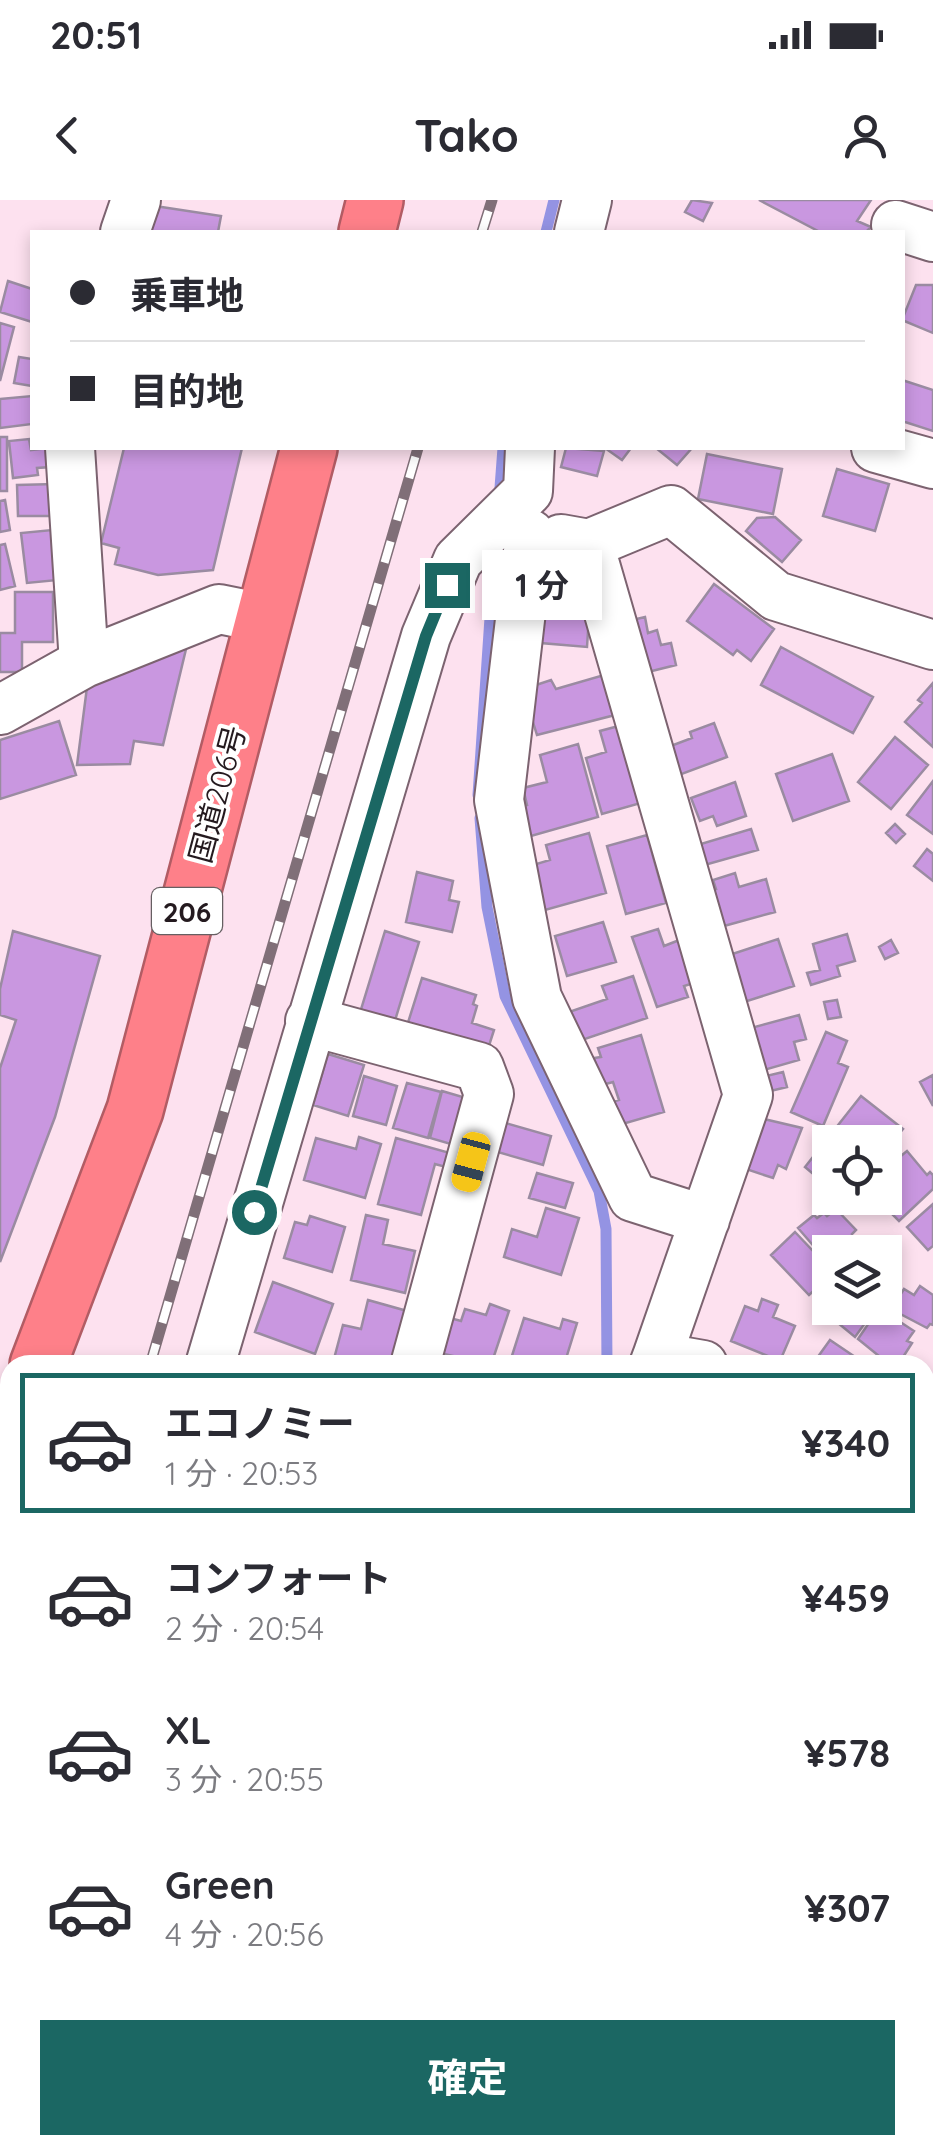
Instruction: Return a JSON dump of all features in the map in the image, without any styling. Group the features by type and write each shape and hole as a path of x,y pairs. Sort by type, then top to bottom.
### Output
{"highway":[{"path":"367,230 375,200"},
{"name":"国道206号","path":"42,1355 135,1110 308,450"}],"street":[{"path":"127,230 136,200"},
{"path":"580,230 587,200"},
{"path":"70,450 84,663"},
{"path":"883,450 933,464"},
{"path":"213,1355 426,636 458,560 527,493"},
{"path":"527,493 589,544 748,1096 705,1220 673,1355"},
{"path":"527,493 499,800 537,998 633,1197 705,1220"},
{"path":"589,544 671,510 776,596 933,645"},
{"path":"0,710 84,663 219,609 264,618"},
{"path":"310,1021 479,1067 490,1094 419,1355"}],"building":[{"path":"692,200 712,203 703,221 685,212"},
{"path":"759,200 871,200 857,221 871,227 868,230 816,230"},
{"path":"155,206 221,216 218,230 151,230"},
{"path":"8,281 30,288 30,321 0,312"},
{"path":"916,285 933,285 933,333 905,321"},
{"path":"0,323 14,327 0,381"},
{"path":"19,357 30,359 30,386 14,383"},
{"path":"905,381 933,390 933,431 905,422"},
{"path":"30,396 30,424 0,428 0,399"},
{"path":"0,437 7,437 7,491 0,491"},
{"path":"29,439 30,450 48,450 51,467 37,468 38,475 13,478 9,441"},
{"path":"124,450 242,450 213,570 158,575 115,564 119,548 101,543"},
{"path":"565,450 604,451 597,476 561,467"},
{"path":"608,450 630,450 622,460"},
{"path":"658,450 690,450 677,465"},
{"path":"707,454 782,469 773,514 698,499"},
{"path":"837,469 889,484 875,531 823,516"},
{"path":"55,484 56,516 18,516 17,485"},
{"path":"5,500 10,530 0,532 0,501"},
{"path":"775,517 801,540 782,562 746,531 757,518"},
{"path":"52,530 58,580 27,583 21,533"},
{"path":"5,544 15,586 0,590 0,545"},
{"path":"714,584 774,629 751,661 737,650 733,655 687,621"},
{"path":"15,592 53,592 53,642 22,642 22,672 0,672 0,633 15,633"},
{"path":"544,598 590,601 587,647 541,643"},
{"path":"645,617 648,633 657,630 661,645 671,643 676,665 640,674 628,621"},
{"path":"187,645 163,745 134,741 130,764 77,765 87,687"},
{"path":"781,647 873,697 853,733 761,685"},
{"path":"604,675 615,715 537,735 527,703 530,687 551,680 556,689"},
{"path":"933,683 933,747 905,722"},
{"path":"59,721 76,775 0,799 0,740"},
{"path":"714,723 727,757 679,775 668,747 692,738 690,732"},
{"path":"626,724 648,801 602,814 586,758 606,752 600,731"},
{"path":"895,737 928,765 891,809 858,782"},
{"path":"578,744 598,817 531,836 522,806 527,805 523,788 547,782 540,755"},
{"path":"832,754 849,801 793,821 776,774"},
{"path":"933,781 933,834 907,815"},
{"path":"735,782 746,816 717,826 713,816 700,821 691,798"},
{"path":"895,824 905,834 896,843 886,833"},
{"path":"751,829 758,850 701,866 694,846"},
{"path":"589,833 606,893 545,910 533,865 550,860 546,845"},
{"path":"647,835 666,903 626,914 607,846"},
{"path":"927,849 933,854 933,881 914,866"},
{"path":"417,872 453,881 449,900 459,902 452,932 406,922"},
{"path":"735,873 739,887 766,879 775,912 724,926 704,892 716,889 713,880"},
{"path":"603,922 616,962 567,976 555,936"},
{"path":"658,929 664,946 682,939 697,982 684,986 688,997 657,1007 632,937"},
{"path":"13,931 100,956 55,1117 0,1262 0,1068 16,1020 0,1015 0,989"},
{"path":"385,931 419,942 393,1027 359,1016"},
{"path":"847,934 855,961 837,966 840,976 811,985 807,973 820,970 813,944"},
{"path":"778,939 794,986 741,1003 726,956"},
{"path":"891,940 898,953 885,959 879,947"},
{"path":"633,976 647,1018 579,1041 569,1012 607,999 602,986"},
{"path":"422,978 476,995 472,1023 494,1030 486,1055 406,1029"},
{"path":"837,1000 841,1017 828,1019 824,1002"},
{"path":"799,1015 806,1039 794,1042 799,1060 760,1071 747,1029"},
{"path":"826,1032 847,1041 838,1063 848,1067 823,1125 791,1112"},
{"path":"641,1035 664,1112 619,1125 612,1102 619,1100 613,1082 602,1085 594,1058 601,1057 598,1048"},
{"path":"328,1054 364,1065 348,1116 313,1105"},
{"path":"783,1072 787,1087 762,1093 758,1078"},
{"path":"933,1075 933,1106 920,1082"},
{"path":"364,1076 397,1086 386,1125 353,1116"},
{"path":"407,1083 441,1092 428,1138 393,1128"},
{"path":"442,1091 473,1100 461,1147 430,1138"},
{"path":"861,1096 898,1125 838,1125"},
{"path":"764,1119 802,1128 786,1169 778,1165 773,1178 746,1169"},
{"path":"502,1122 551,1136 543,1165 494,1151"},
{"path":"359,1137 381,1144 365,1198 304,1180 316,1138 356,1149"},
{"path":"396,1138 450,1153 446,1167 435,1164 421,1215 378,1204"},
{"path":"907,1151 927,1175 933,1175 933,1189 899,1221 893,1215 902,1215 902,1155"},
{"path":"537,1173 573,1183 565,1208 529,1198"},
{"path":"933,1204 933,1246 928,1250 907,1227"},
{"path":"546,1208 579,1218 561,1275 504,1257 512,1229 537,1237"},
{"path":"366,1215 388,1220 383,1244 415,1251 405,1293 351,1280"},
{"path":"814,1215 842,1215 856,1230 853,1235 812,1235 812,1244 798,1228"},
{"path":"310,1216 345,1227 332,1272 284,1258 295,1222 307,1225"},
{"path":"795,1232 812,1250 812,1292 809,1295 771,1255"},
{"path":"273,1282 333,1304 315,1354 255,1332"},
{"path":"920,1286 933,1295 933,1325 927,1328 902,1315 902,1292 904,1289 914,1295"},
{"path":"762,1299 778,1305 773,1317 795,1326 783,1355 765,1355 731,1341 745,1306 758,1311"},
{"path":"368,1300 407,1311 396,1355 335,1355 343,1325 361,1329"},
{"path":"490,1304 509,1311 494,1355 440,1353 450,1318 461,1321 465,1309 486,1315"},
{"path":"524,1318 560,1329 563,1319 577,1323 567,1355 512,1355"},
{"path":"902,1323 914,1331 904,1355 878,1355 858,1339 867,1325"},
{"path":"840,1325 864,1325 855,1337"},
{"path":"830,1340 852,1355 819,1355"}],"waterway":[{"path":"546,230 554,200"},
{"path":"499,501 503,450"},
{"path":"478,795 495,544"},
{"path":"480,818 487,907 505,996 599,1191 606,1229 607,1355"}],"railway":[{"path":"483,230 492,200"},
{"path":"153,1355 417,450"}],"route":[{"path":"254,1212 426,636 447,585"}]}
